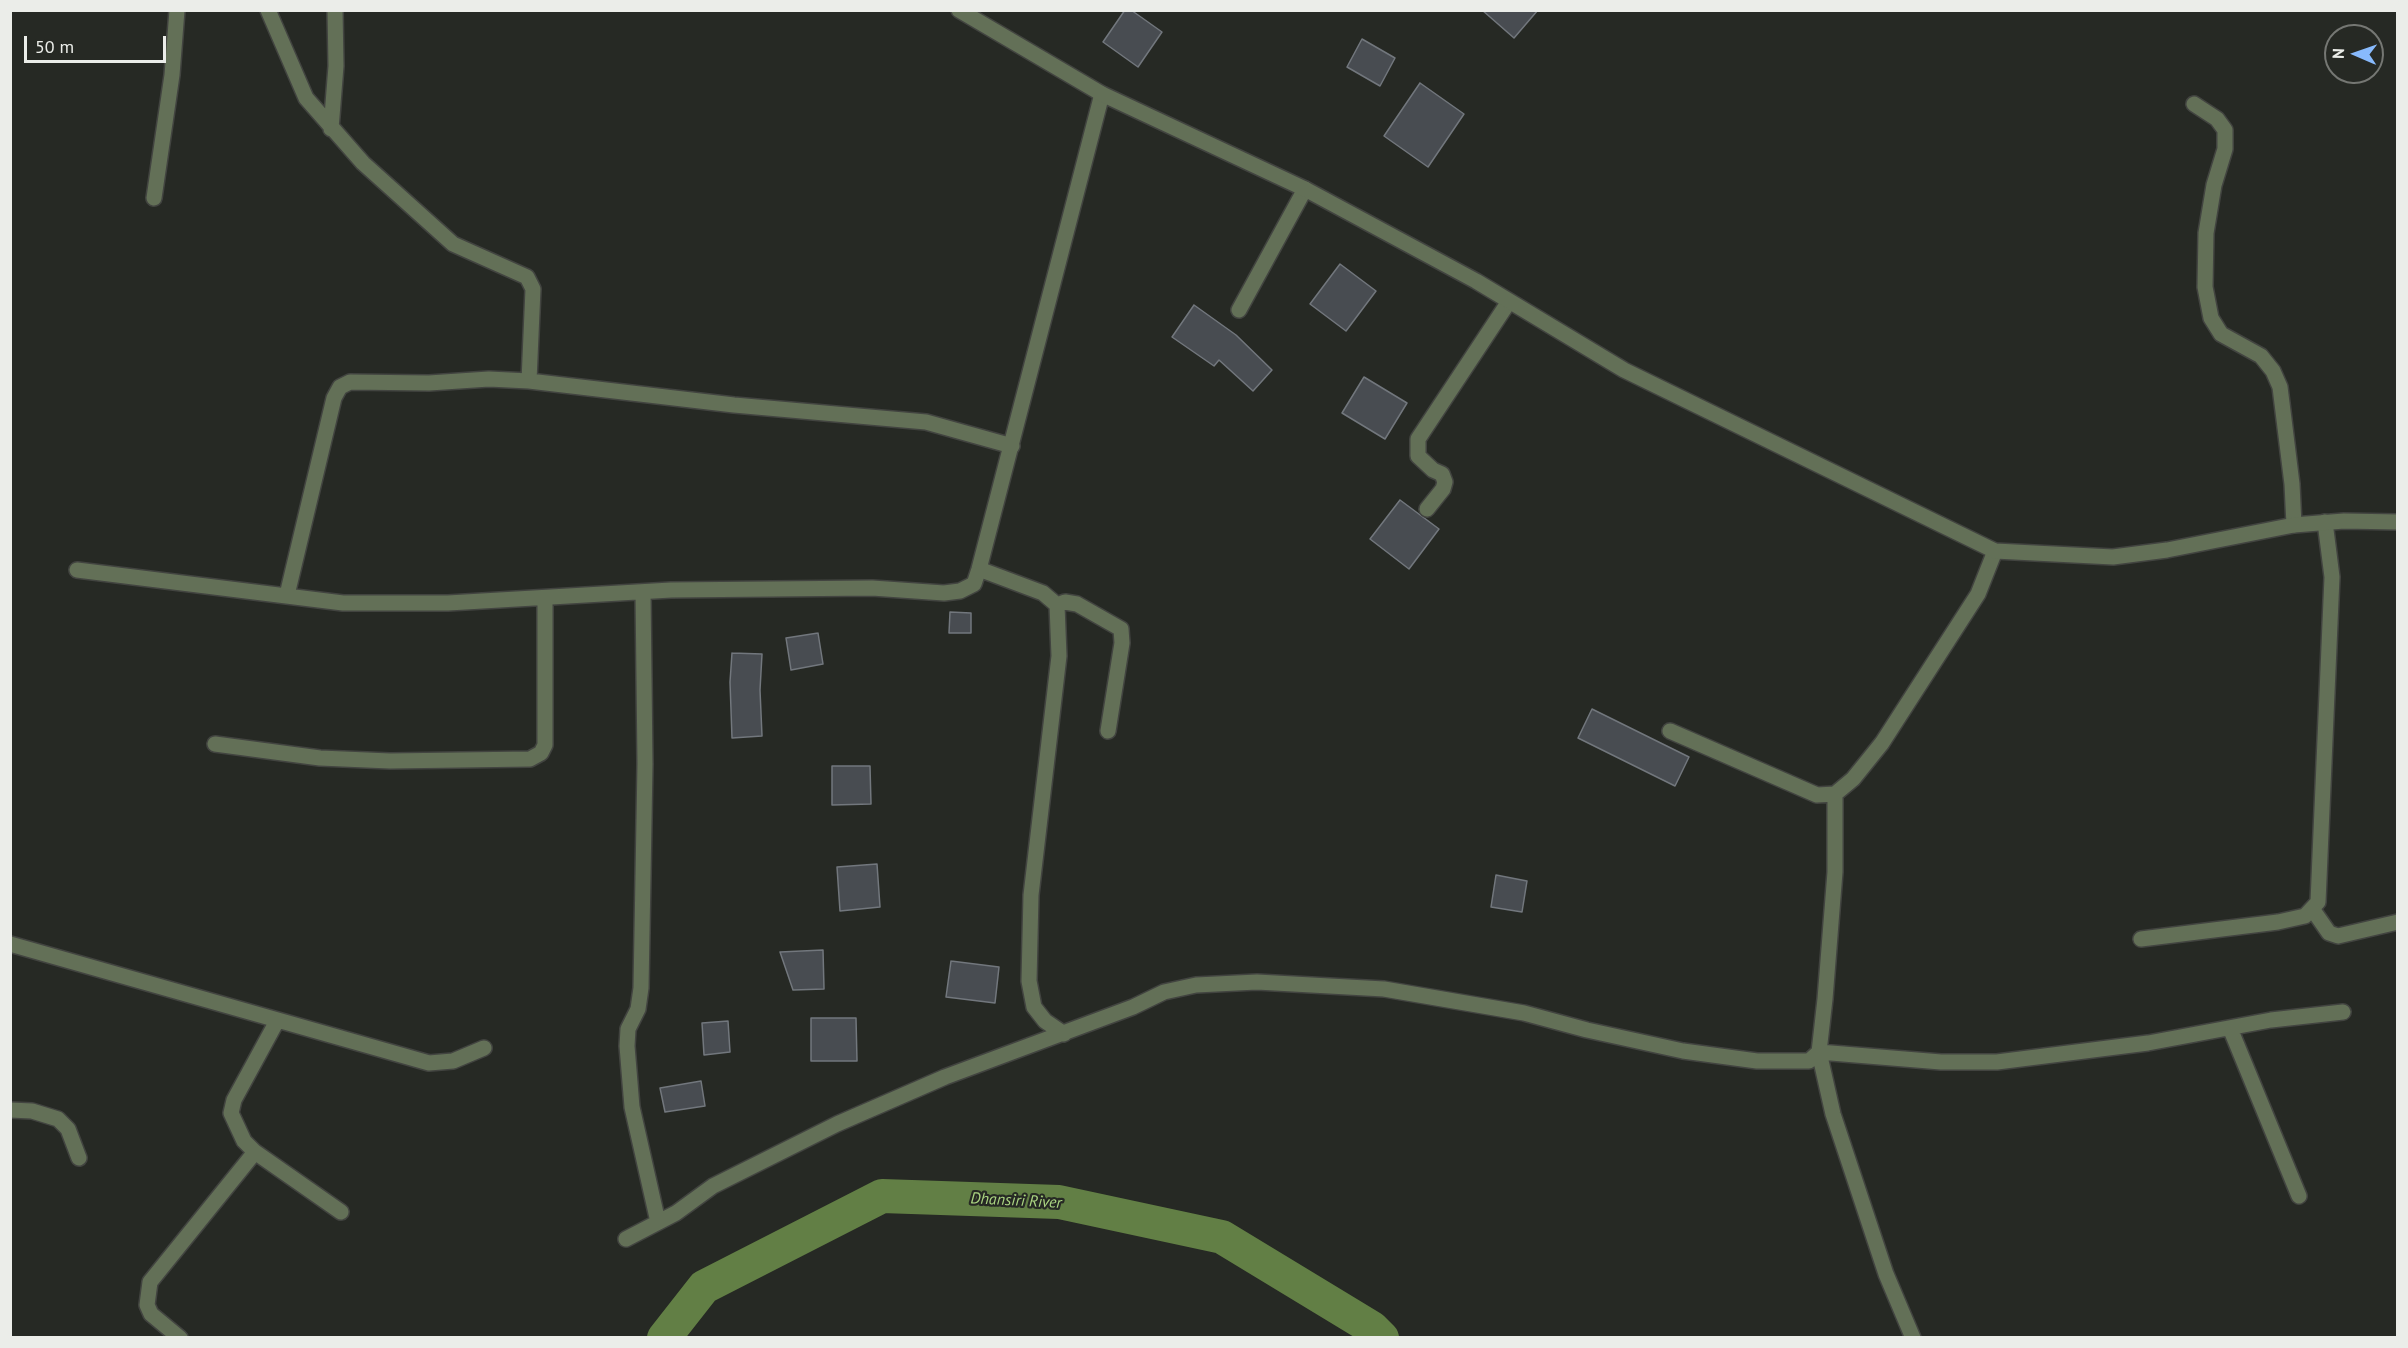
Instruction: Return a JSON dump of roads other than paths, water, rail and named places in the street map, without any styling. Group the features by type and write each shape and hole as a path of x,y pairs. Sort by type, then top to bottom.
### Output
{"street":[{"path":"154,198 172,75 177,10"},
{"path":"268,10 306,98 363,163 453,244 526,277 533,289 529,381"},
{"path":"331,129 336,66 335,10"},
{"path":"959,10 1102,94 1305,189 1476,281 1508,303 1624,370 1995,551 2113,557 2167,550 2294,525 2325,522 2397,522"},
{"path":"77,570 312,601 343,603 544,599 643,592 872,588 944,593 960,591 974,584 979,570 1102,94"},
{"path":"2194,104 2217,119 2224,130 2225,149 2214,185 2206,233 2205,287 2211,318 2221,334 2261,356 2273,371 2280,387 2292,483 2294,525"},
{"path":"1239,310 1305,189"},
{"path":"1426,509 1443,489 1444,482 1442,474 1433,470 1418,456 1418,439 1508,303"},
{"path":"287,596 334,398 340,387 350,382 429,383 489,379 529,381 723,404 926,422 1012,446"},
{"path":"2140,939 2277,922 2305,916 2318,902 2331,587 2325,522"},
{"path":"1670,730 1816,795 1835,794 1853,778 1882,743 1978,594 1995,551"},
{"path":"979,570 1043,593 1057,605 1059,656 1031,895 1029,981 1034,1006 1045,1021 1064,1034"},
{"path":"643,592 645,764 641,988 638,1009 628,1029 627,1046 632,1107 658,1222"},
{"path":"214,744 320,758 390,761 530,759 541,753 545,745 544,599"},
{"path":"1057,605 1065,602 1077,604 1121,629 1122,643 1108,731"},
{"path":"1835,794 1835,872 1819,1052 1837,1125 1886,1274 1913,1338"},
{"path":"2313,910 2329,933 2338,936 2397,922"},
{"path":"10,944 429,1063 453,1061 484,1048"},
{"path":"626,1239 676,1213 713,1185 837,1124 945,1077 1064,1034 1164,992 1196,985 1257,982 1384,989 1524,1013 1587,1030 1683,1051 1791,1063 1809,1061 1819,1052 1941,1062 1997,1062 2148,1043 2343,1011"},
{"path":"277,1021 234,1100 231,1113 244,1141 255,1152 341,1212"},
{"path":"2230,1028 2299,1197"},
{"path":"10,1110 32,1111 58,1119 68,1129 79,1158"},
{"path":"180,1338 152,1314 147,1305 150,1282 255,1152"}],"waterway":[{"name":"Dhansiri River","path":"664,1338 704,1287 882,1196 1059,1202 1222,1237 1372,1328 1382,1338"}]}
